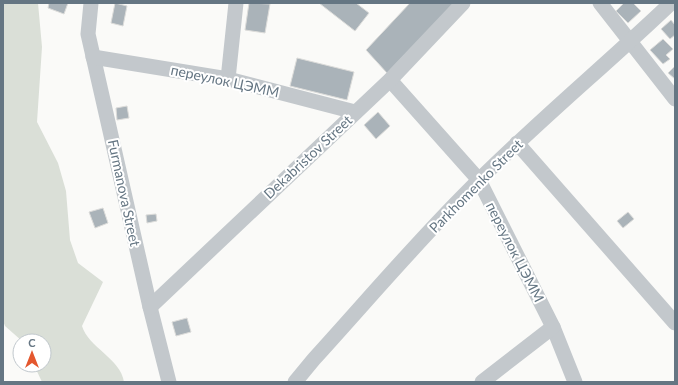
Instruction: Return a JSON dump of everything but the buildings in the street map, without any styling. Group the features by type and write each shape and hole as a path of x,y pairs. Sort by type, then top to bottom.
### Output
{"street":[{"name":"Furmanova Street","path":"91,3 88,34 102,89 150,307 169,382"},
{"path":"228,79 236,3"},
{"name":"Dekabristov Street","path":"150,307 390,80 463,3"},
{"path":"600,3 675,99"},
{"name":"Parkhomenko Street","path":"295,382 314,359 479,180 517,143 630,42 671,3"},
{"name":"переулок ЦЭММ","path":"93,58 228,79 356,112"},
{"name":"переулок ЦЭММ","path":"390,80 479,180 553,327 575,382"},
{"path":"517,143 675,323"},
{"path":"482,382 553,327"}],"shaded area":[{"path":"3,3 38,3 42,47 37,122 58,163 66,191 70,240 78,263 103,282 82,326 85,333 91,340 117,366 122,374 124,382 42,382 38,373 52,373 52,333 13,333 5,326 3,321"}]}
